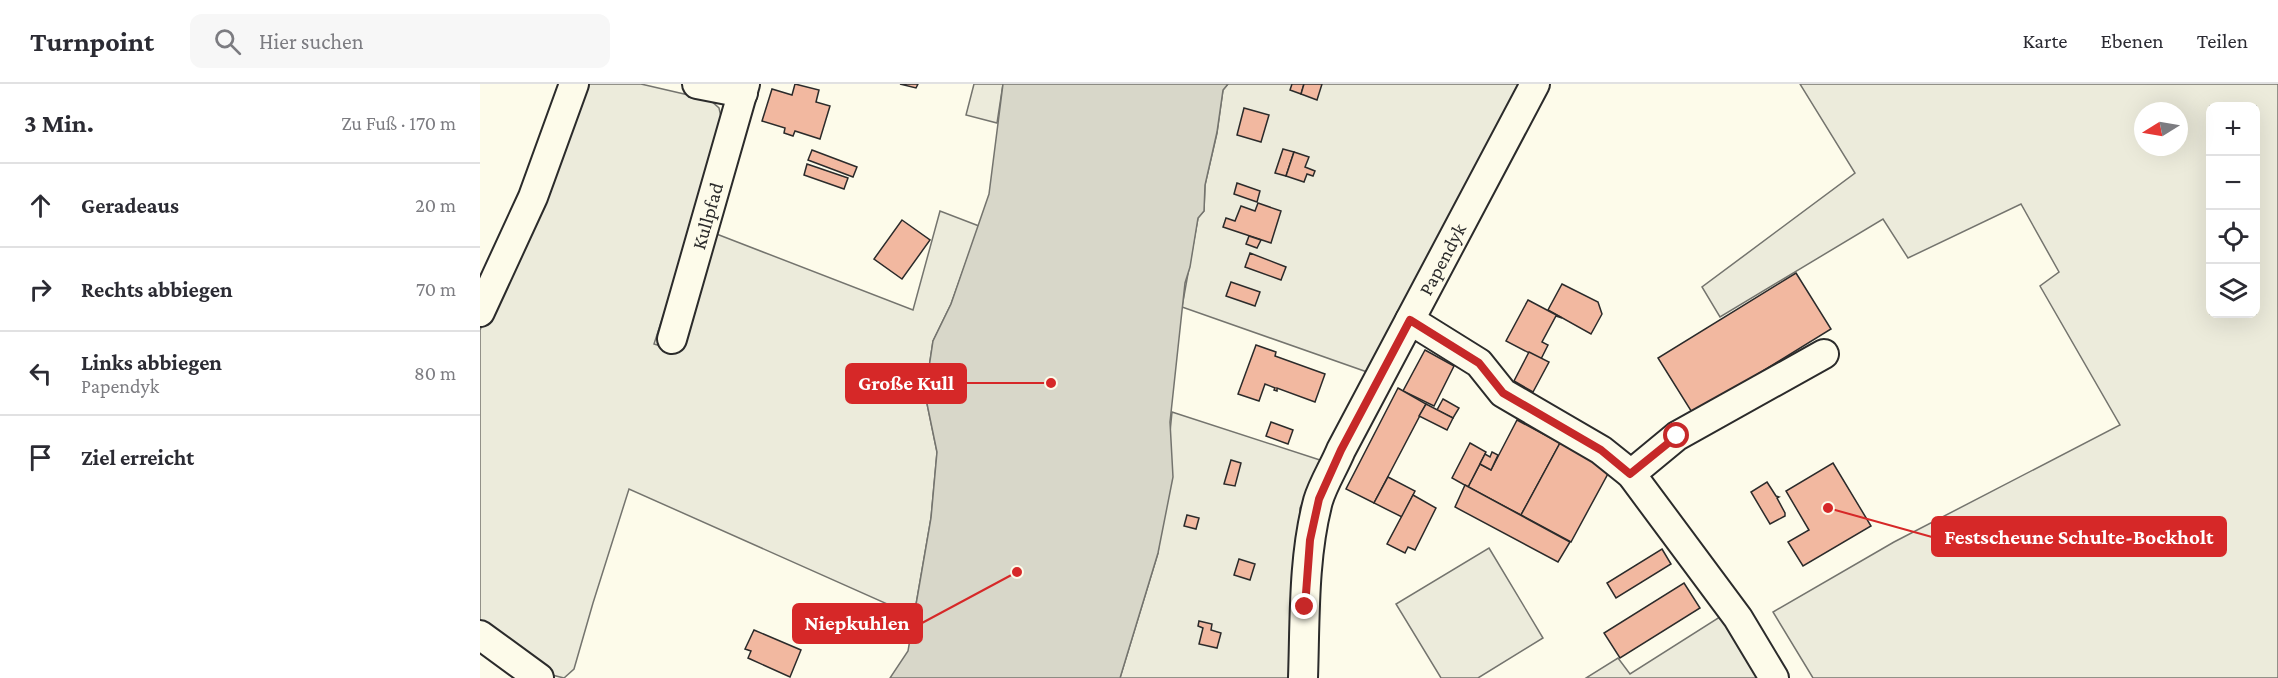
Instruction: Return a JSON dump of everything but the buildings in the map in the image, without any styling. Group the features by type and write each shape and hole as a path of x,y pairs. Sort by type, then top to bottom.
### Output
{"street":[{"path":"480,312 533,197 574,84"},
{"name":"Kullpfad","path":"672,339 744,89 697,84"},
{"name":"Papendyk","path":"1303,678 1310,540 1319,499 1341,450 1535,84"},
{"path":"1410,320 1479,363 1503,393 1601,450 1630,474 1738,618 1774,678"},
{"path":"1630,474 1677,436 1824,354"},
{"path":"480,635 538,678"}],"shaded area":[{"path":"587,84 641,84 710,100 719,108 724,130 654,344 674,350 714,233 913,310 940,211 979,226 951,304 933,341 925,394 937,452 931,518 914,616 629,489 574,669 564,678 552,675 480,630 480,330 541,199"},
{"path":"974,84 1003,84 997,123 966,115"},
{"path":"1003,84 1228,84 1223,90 1217,132 1205,185 1204,211 1198,218 1185,283 1170,422 1173,477 1158,553 1120,678 890,678 908,651 931,518 937,452 925,394 933,341 951,304 989,194"},
{"path":"1228,84 1520,84 1370,373 1182,307 1198,218 1204,211 1205,185 1217,133 1223,90"},
{"path":"1800,84 2278,84 2278,678 1813,678 1773,612 1894,542 2120,425 2040,286 2059,272 2021,204 1908,258 1883,219 1720,317 1702,287 1855,173"},
{"path":"1172,412 1323,461 1300,508 1292,678 1120,678 1158,553"},
{"path":"1489,548 1543,638 1478,678 1441,678 1396,604"},
{"path":"1726,613 1766,678 1586,678 1618,658 1630,674"}],"place":[{"name":"Große Kull","path":"1051,383"},
{"name":"Festscheune Schulte-Bockholt","path":"1828,508"},
{"name":"Niepkuhlen","path":"1017,572"}],"route":[{"path":"1305,607 1310,540 1319,499 1341,450 1410,320 1479,363 1503,393 1601,450 1630,474 1677,436"}]}
